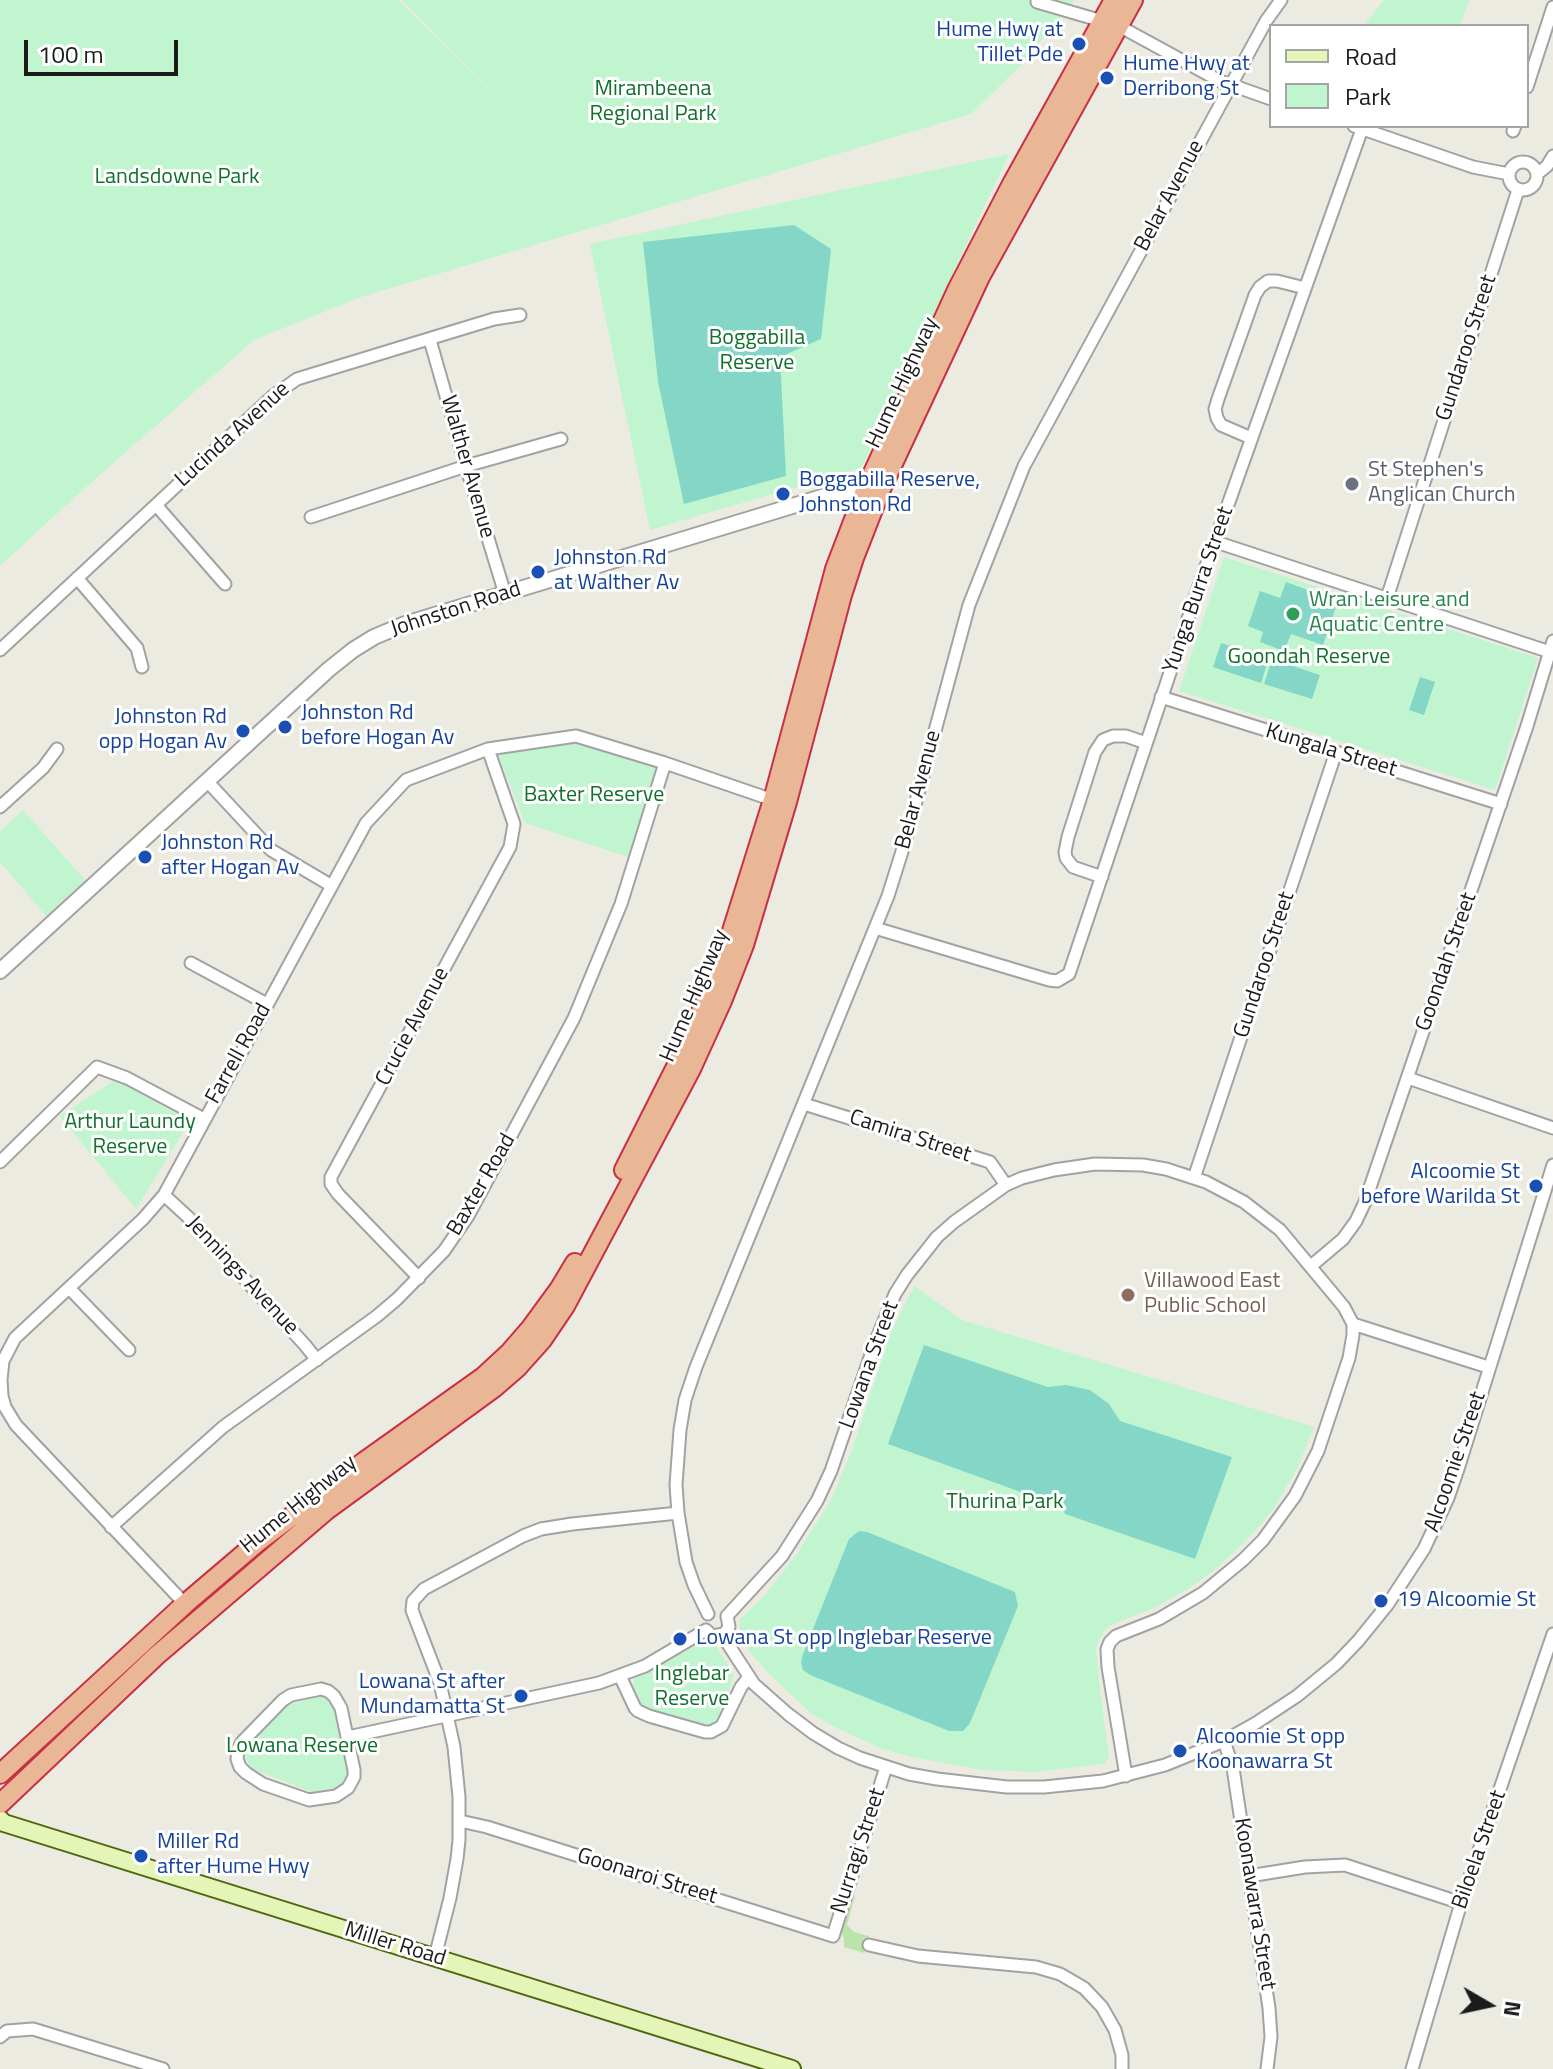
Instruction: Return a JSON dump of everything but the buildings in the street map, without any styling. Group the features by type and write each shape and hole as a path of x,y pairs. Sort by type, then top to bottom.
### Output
{"highway":[{"name":"Hume Highway","path":"1111,23 1114,0"},
{"name":"Hume Highway","path":"0,1774 185,1604 302,1508 483,1377 530,1329 560,1288 608,1202 685,1049 714,982 773,800 835,569 1111,23 1133,0"},
{"name":"Hume Highway","path":"0,1804 156,1656 328,1509 517,1368 542,1340 565,1306 691,1069 744,945 783,816 873,489"}],"main road":[{"name":"Miller Road","path":"0,1819 4,1823 792,2069"}],"street":[{"name":"Belar Avenue","path":"708,1614 686,1562 678,1513 677,1458 685,1400 875,928 901,855 969,605 1024,466 1266,21 1281,0"},
{"path":"1037,2 1111,23 1213,77 1269,98"},
{"path":"1529,81 1553,7"},
{"path":"1539,51 1553,55"},
{"name":"Yunga Burra Street","path":"875,928 1057,981 1069,974 1358,128"},
{"path":"1361,128 1473,167 1509,174"},
{"path":"1537,174 1533,166 1520,162 1512,166 1509,174 1511,184 1518,190 1532,187 1537,174 1553,156"},
{"name":"Gundaroo Street","path":"1387,598 1518,190"},
{"path":"1251,438 1221,425 1215,409 1255,295 1268,281 1305,288"},
{"name":"Lucinda Avenue","path":"0,650 273,396 297,379 494,319 520,315"},
{"name":"Walther Avenue","path":"430,340 505,594"},
{"path":"311,517 466,466 561,439"},
{"name":"Johnston Road","path":"0,971 328,670 374,637 405,624 835,493 873,489"},
{"path":"156,505 225,584"},
{"path":"1216,542 1387,598 1551,646"},
{"path":"77,578 137,648 142,667"},
{"name":"Goondah Street","path":"1311,1266 1343,1239 1365,1202 1501,804 1551,646"},
{"name":"Kungala Street","path":"1161,697 1501,804"},
{"path":"1102,877 1073,867 1065,852 1086,780 1099,745 1108,737 1119,735 1146,743"},
{"name":"Farrell Road","path":"185,1604 16,1425 5,1407 1,1389 3,1361 15,1338 149,1213 164,1195 366,823 406,780 488,749 576,736 773,800"},
{"path":"0,807 43,768 57,749"},
{"name":"Crucie Avenue","path":"419,1278 338,1194 331,1184 331,1177 510,847 514,824 488,749"},
{"name":"Gundaroo Street","path":"1194,1178 1336,752"},
{"name":"Baxter Road","path":"111,1527 223,1427 377,1316 444,1251 468,1216 574,1018 621,904 665,763"},
{"path":"207,781 271,850 332,886"},
{"path":"191,963 267,1004"},
{"path":"0,1162 97,1067 127,1078 204,1119"},
{"path":"1408,1078 1553,1127 1553,1134"},
{"name":"Camira Street","path":"804,1104 990,1162 1006,1185"},
{"name":"Lowana Street","path":"727,1616 782,1556 817,1501 836,1458 885,1316 907,1275 937,1237 1006,1185 1037,1173 1095,1164 1143,1165 1194,1178 1227,1192 1264,1215 1311,1266 1344,1307 1353,1324"},
{"name":"Alcoomie Street","path":"722,1635 749,1677 770,1700 813,1733 838,1748 886,1767 937,1779 1007,1787 1103,1781 1165,1765 1224,1741 1277,1710 1312,1684 1358,1641 1388,1604 1424,1549 1448,1498 1553,1165"},
{"name":"Jennings Avenue","path":"164,1195 188,1217 317,1360"},
{"path":"69,1288 129,1350"},
{"path":"1126,1776 1107,1658 1110,1642 1116,1636 1159,1619 1203,1593 1243,1560 1280,1518 1307,1474 1327,1428 1349,1358 1353,1324 1488,1367"},
{"path":"435,1957 450,1898 459,1840 457,1769 440,1683 412,1610 413,1601 418,1594 541,1529 678,1513"},
{"path":"718,1611 727,1616 729,1627 722,1635 712,1636 706,1630 704,1622 708,1614 718,1611"},
{"path":"348,1737 577,1689 620,1676 663,1656 706,1630"},
{"name":"Biloela Street","path":"1412,2069 1461,1903 1553,1634"},
{"path":"620,1676 638,1711 705,1732 722,1726 749,1677"},
{"path":"321,1689 334,1696 341,1708 348,1737 354,1777 348,1788 336,1796 309,1800 263,1784 246,1773 237,1759 243,1741 283,1700 299,1692 321,1689"},
{"name":"Koonawarra Street","path":"1224,1741 1233,1768 1269,2008 1271,2037 1267,2069"},
{"name":"Nurragi Street","path":"833,1936 886,1767"},
{"name":"Goonaroi Street","path":"460,1821 833,1936"},
{"path":"1249,1876 1305,1867 1345,1865 1461,1903"},
{"path":"869,1945 918,1956 1036,1967 1060,1974 1084,1988 1102,2007 1115,2030 1122,2055 1122,2069"},
{"path":"0,2037 7,2031 33,2029 163,2069"}],"green space":[{"name":"Landsdowne Park","path":"0,0 398,0 508,108 401,0 1075,0 1022,64 971,114 361,297 254,340 0,566"},
{"path":"1384,0 1469,0 1461,24 1366,24"},
{"name":"Boggabilla Reserve","path":"1009,154 861,468 650,530 590,244"},
{"path":"794,225 831,249 821,339 780,357 786,476 684,504 658,382 643,242"},
{"name":"Goondah Reserve","path":"1224,557 1538,658 1495,790 1179,691"},
{"name":"Wran Leisure and Aquatic Centre","path":"1286,582 1338,601 1323,645 1291,634 1284,651 1260,642 1263,632 1248,626 1260,591 1280,598"},
{"path":"1221,643 1269,658 1261,683 1213,667"},
{"path":"1272,659 1320,675 1312,699 1264,684"},
{"path":"1420,677 1435,682 1424,715 1409,710"},
{"name":"Baxter Reserve","path":"581,743 658,767 628,857 525,823 498,755"},
{"path":"23,810 85,880 46,916 0,862 0,832"},
{"name":"Arthur Laundy Reserve","path":"115,1080 190,1121 136,1209 60,1116"},
{"name":"Thurina Park","path":"914,1286 962,1320 1314,1427 1298,1467 1283,1493 1246,1541 1191,1587 1152,1609 1115,1623 1099,1639 1096,1649 1109,1757 1104,1764 1036,1772 983,1770 880,1748 812,1714 769,1674 739,1636 740,1619 766,1594 796,1555 831,1500 852,1450 892,1330"},
{"path":"924,1345 1048,1387 1066,1385 1090,1390 1109,1404 1120,1421 1232,1457 1195,1559 1065,1514 1064,1511 1040,1507 1018,1491 888,1444"},
{"path":"859,1531 1015,1592 1018,1606 970,1723 963,1731 949,1731 803,1670 803,1654 849,1539"},
{"name":"Inglebar Reserve","path":"708,1642 715,1645 733,1672 718,1721 711,1726 703,1726 641,1706 632,1690 637,1676"},
{"name":"Lowana Reserve","path":"319,1696 328,1698 333,1706 348,1773 345,1782 339,1787 312,1792 251,1768 245,1757 248,1746 289,1704"},
{"path":"852,1895 855,1896 847,1925 854,1932 869,1936 864,1953 844,1947 840,1931"}],"place":[{"name":"Hume Hwy at Tillet Pde","path":"1079,44"},
{"name":"Hume Hwy at Derribong St","path":"1107,78"},
{"name":"St Stephen's Anglican Church","path":"1352,484"},
{"name":"Boggabilla Reserve, Johnston Rd","path":"783,494"},
{"name":"Johnston Rd at Walther Av","path":"538,572"},
{"name":"Wran Leisure and Aquatic Centre","path":"1293,614"},
{"name":"Johnston Rd before Hogan Av","path":"285,727"},
{"name":"Johnston Rd opp Hogan Av","path":"243,731"},
{"name":"Johnston Rd after Hogan Av","path":"145,857"},
{"name":"Alcoomie St before Warilda St","path":"1536,1186"},
{"name":"Villawood East Public School","path":"1128,1295"},
{"name":"19 Alcoomie St","path":"1381,1601"},
{"name":"Lowana St opp Inglebar Reserve","path":"680,1639"},
{"name":"Lowana St after Mundamatta St","path":"521,1696"},
{"name":"Alcoomie St opp Koonawarra St","path":"1180,1751"},
{"name":"Miller Rd after Hume Hwy","path":"141,1856"}],"park label":[{"name":"Mirambeena Regional Park","path":"653,102"}]}
